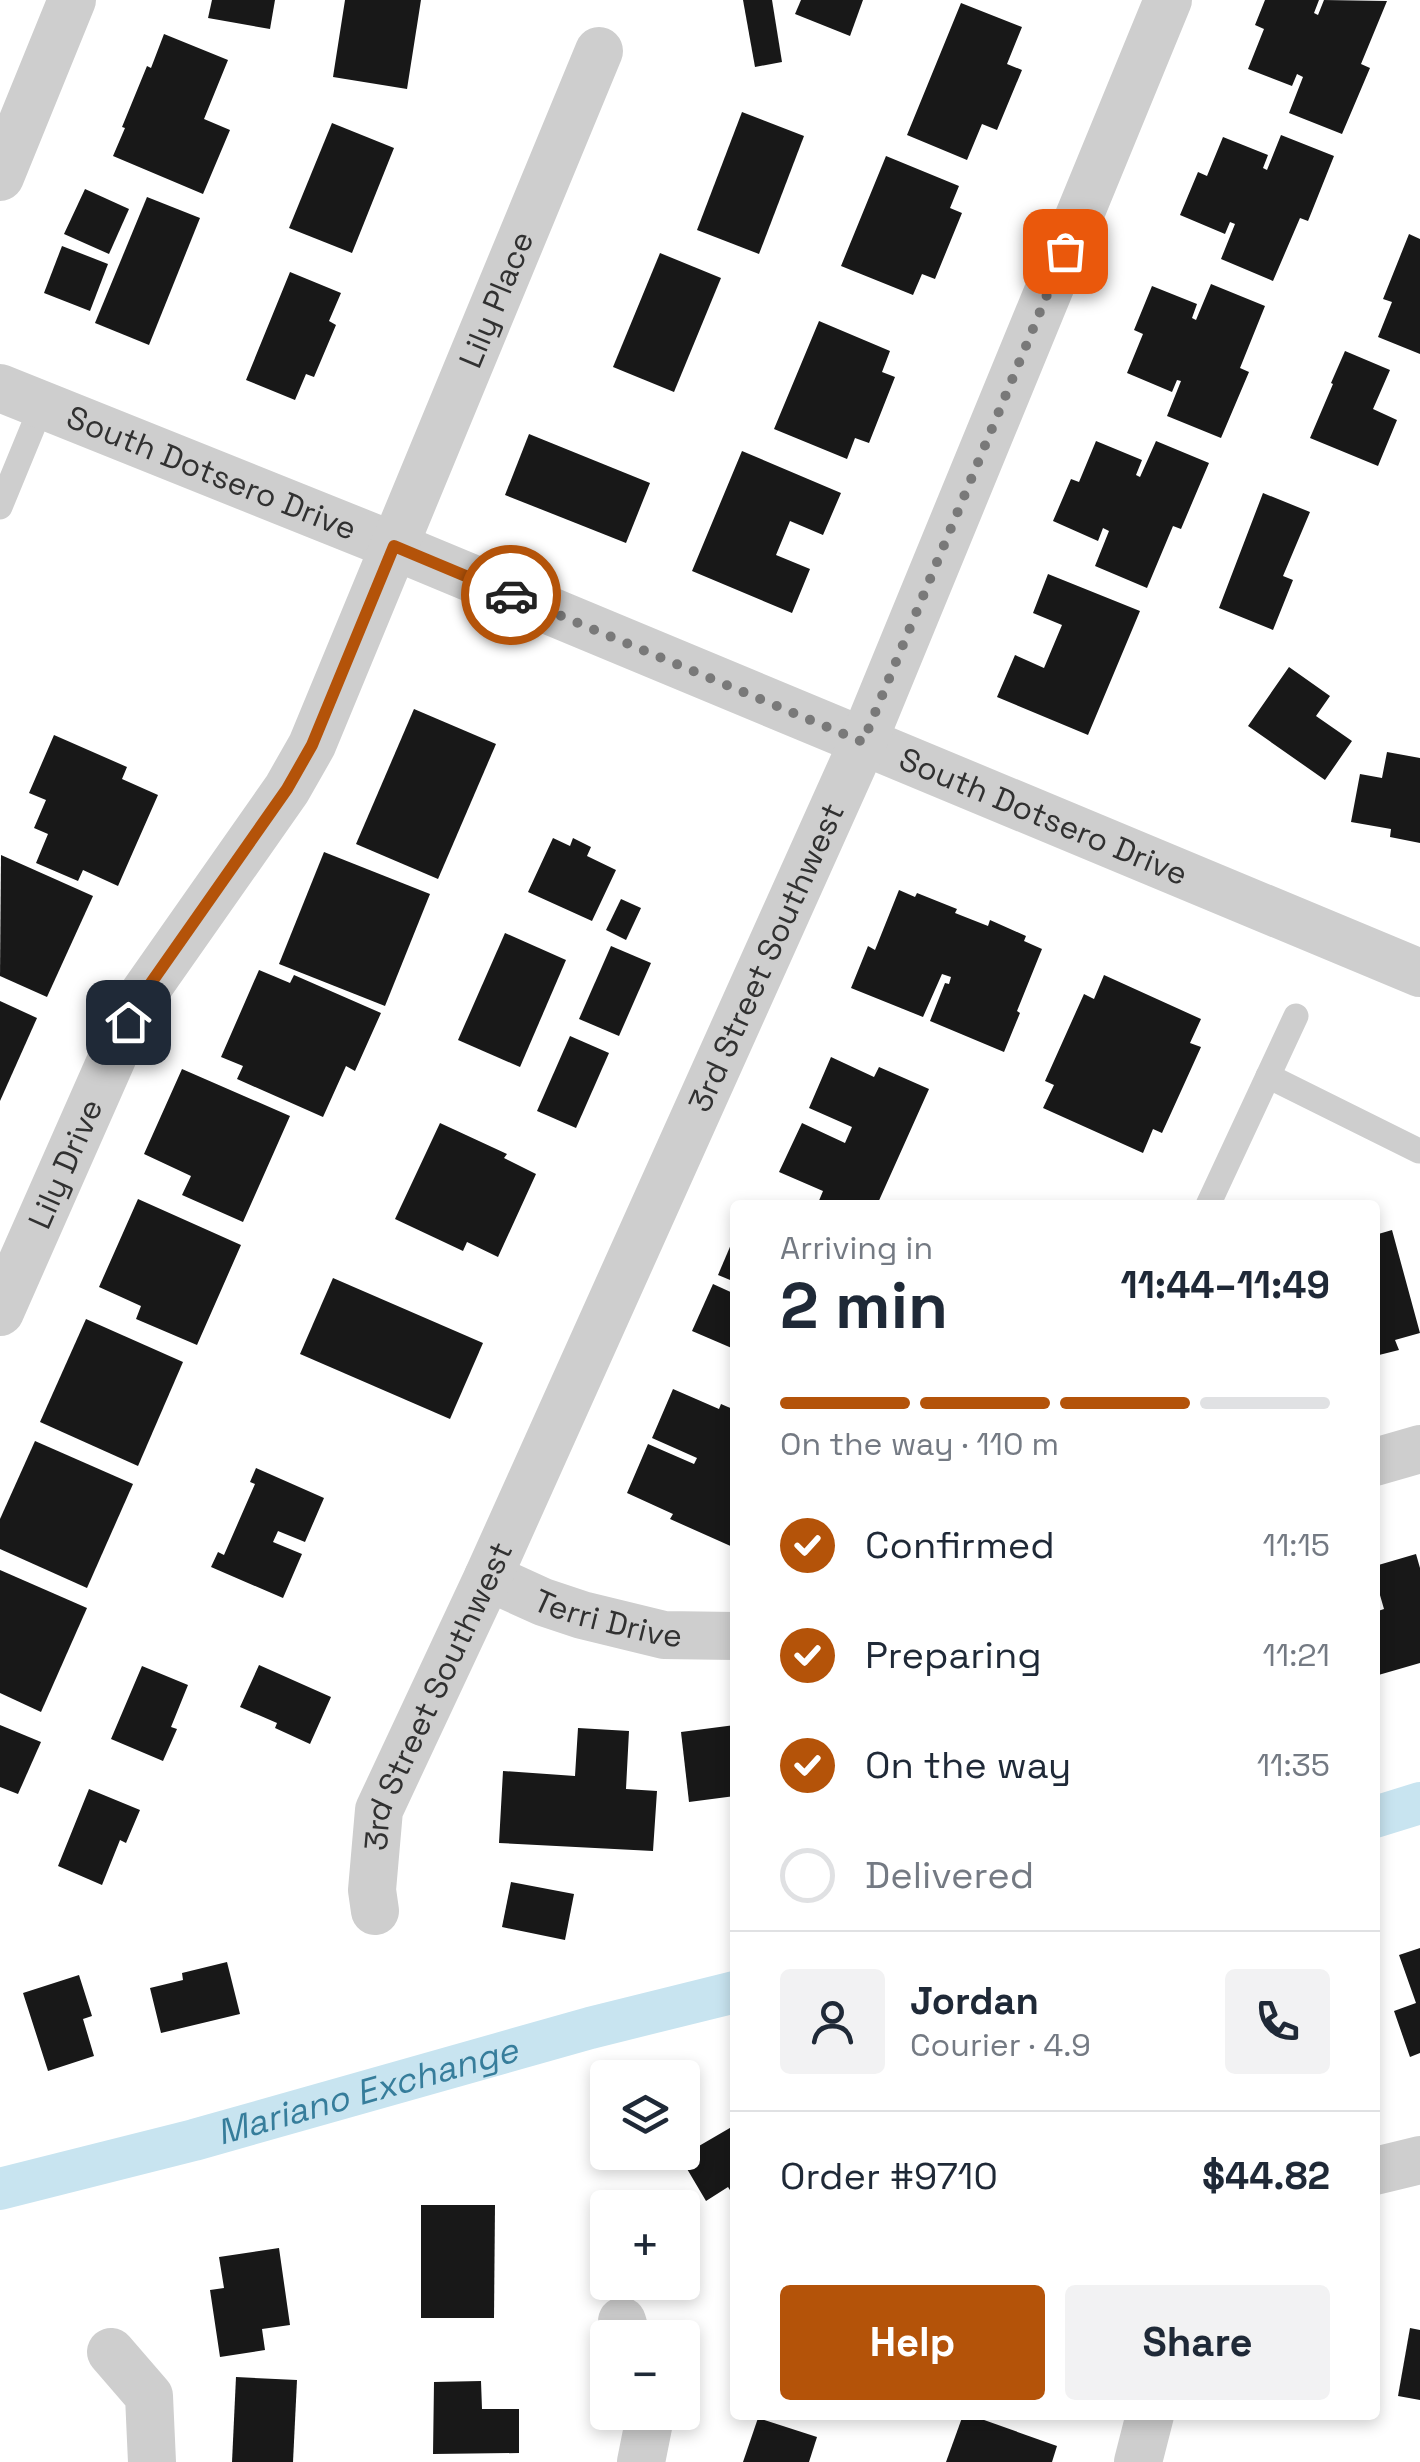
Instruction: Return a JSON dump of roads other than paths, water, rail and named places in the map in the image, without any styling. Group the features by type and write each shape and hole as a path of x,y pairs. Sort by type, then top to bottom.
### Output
{"street":[{"path":"0,177 72,0"},
{"name":"3rd Street Southwest","path":"376,1911 372,1890 380,1810 863,742 1168,0"},
{"name":"Lily Place","path":"394,546 599,50"},
{"name":"South Dotsero Drive","path":"21,397 394,546 1420,973"},
{"name":"Lily Drive","path":"0,1312 128,1022 144,993 287,789 312,745 394,546"},
{"path":"1380,1461 1420,1450"},
{"name":"Terri Drive","path":"488,1577 582,1616 664,1635 730,1636"},
{"path":"1380,2170 1420,2160"},
{"path":"110,2352 149,2396 152,2462"},
{"path":"1138,2462 1149,2420"},
{"path":"641,2462 647,2430"}],"lane":[{"path":"0,507 21,397"},
{"path":"1210,1200 1296,1016"},
{"path":"1268,1076 1419,1150"}],"waterway":[{"name":"Mariano Exchange","path":"1380,1815 1420,1803"},
{"name":"Mariano Exchange","path":"0,2189 730,1993"}]}
